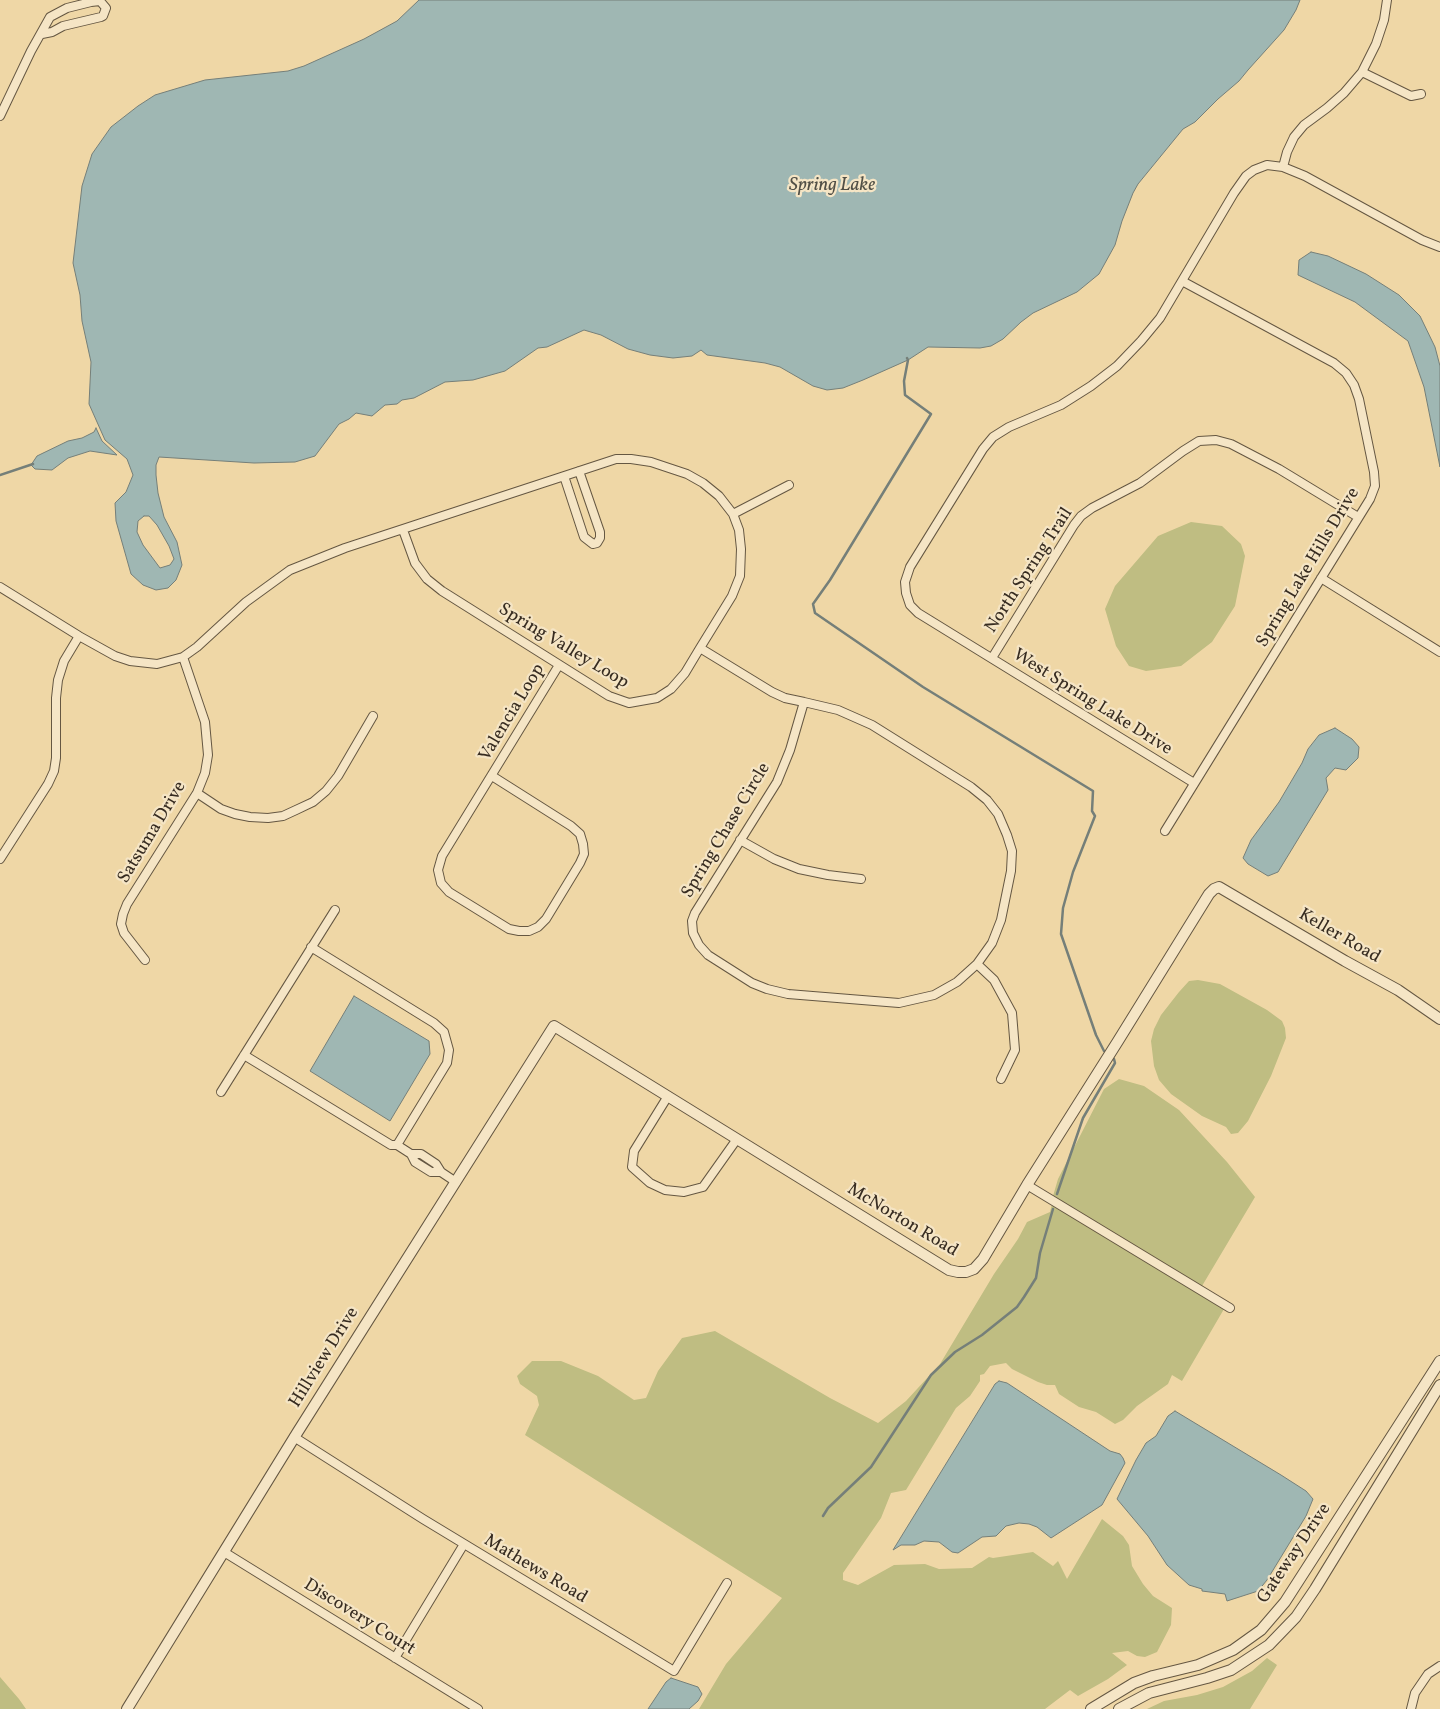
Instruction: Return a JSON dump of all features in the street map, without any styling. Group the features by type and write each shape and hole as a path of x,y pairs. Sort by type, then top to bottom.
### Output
{"street":[{"path":"1283,167 1294,137 1304,125 1338,98 1362,72 1376,44 1384,20 1387,0"},
{"path":"0,116 31,51 50,17 67,8 91,2 100,1 106,8 101,17 64,26 52,32 42,34"},
{"path":"1362,72 1411,96 1421,94"},
{"path":"1182,281 1246,176 1254,170 1267,165 1283,167 1305,176 1422,240 1440,247"},
{"name":"Spring Lake Hills Drive","path":"1165,831 1370,499 1375,486 1374,472 1359,399 1354,385 1346,373 1334,363 1182,281"},
{"name":"West Spring Lake Drive","path":"1182,281 1160,318 1141,342 1116,366 1091,386 1062,405 1008,427 993,436 910,567 905,582 910,605 918,613 1194,783"},
{"name":"North Spring Trail","path":"992,658 1082,516 1092,508 1140,483 1199,441 1216,440 1231,444 1279,469 1358,517"},
{"name":"Spring Valley Loop","path":"616,459 631,459 651,462 687,474 703,483 719,496 733,514 739,530 741,549 740,576 732,596 685,673 671,689 657,698 642,702 619,700 559,665 442,591 428,579 415,563 403,530 579,471 616,459"},
{"path":"564,476 584,537 593,544 597,543 600,538 600,532 579,471"},
{"path":"733,514 789,485"},
{"path":"0,587 115,656 145,664 157,664 183,657 246,602 290,570 345,548 403,530"},
{"path":"1321,578 1440,652"},
{"path":"0,859 48,784 54,770 58,680 64,661 79,636"},
{"name":"Spring Chase Circle","path":"700,648 785,698 804,702 838,710 872,725 971,787 998,814 1012,851 1011,871 1001,920 992,943 976,964 957,982 934,995 899,1003 788,994 752,983 708,954 699,945 693,933 692,921 695,913 777,782 790,750 804,702"},
{"name":"Satsuma Drive","path":"145,960 124,932 121,924 123,914 127,904 197,793 205,773 208,754 205,722 183,657"},
{"name":"Valencia Loop","path":"492,776 571,826 580,834 583,844 584,854 580,863 546,919 538,927 529,930 509,929 449,892 441,883 438,870 442,856 559,665"},
{"path":"197,793 221,809 234,814 268,818 283,816 313,802 326,791 338,776 373,716"},
{"path":"740,840 774,860 799,869 860,879"},
{"name":"Keller Road","path":"1220,887 1398,990 1440,1019"},
{"name":"McNorton Road","path":"554,1026 949,1270 966,1272 974,1269 983,1259 1209,894 1214,889 1220,887"},
{"path":"221,1092 335,910"},
{"path":"311,947 434,1023 444,1032 449,1050 447,1063 397,1145"},
{"path":"976,964 994,980 1012,1013 1015,1050 1001,1079"},
{"name":"Hillview Drive","path":"127,1709 294,1438 554,1026"},
{"path":"244,1055 391,1145 397,1145 411,1154 416,1162 431,1172 440,1172"},
{"path":"668,1096 634,1151 632,1167 650,1183 665,1190 684,1192 703,1186 737,1139"},
{"path":"411,1154 421,1154 436,1164 440,1172 456,1182"},
{"path":"424,1167 429,1159"},
{"path":"1028,1185 1230,1308"},
{"name":"Gateway Drive","path":"1091,1709 1134,1683 1153,1676 1198,1665 1234,1650 1261,1630 1285,1602 1440,1362"},
{"name":"Gateway Drive","path":"1118,1709 1149,1693 1231,1670 1269,1645 1296,1617 1440,1385"},
{"name":"Mathews Road","path":"294,1438 464,1544 674,1671 727,1583"},
{"path":"395,1658 464,1544"},
{"name":"Discovery Court","path":"224,1552 478,1709"},
{"path":"1310,1564 1325,1572"},
{"path":"1412,1709 1415,1693 1428,1674 1440,1666"},
{"path":"1174,1671 1177,1686"}],"shaded area":[{"path":"1191,522 1222,526 1241,544 1245,556 1235,606 1212,642 1181,666 1146,671 1129,666 1116,646 1105,609 1115,586 1158,536"},
{"path":"1198,980 1220,984 1267,1010 1282,1021 1285,1028 1286,1038 1271,1076 1248,1121 1238,1133 1231,1134 1226,1127 1202,1116 1171,1094 1159,1080 1154,1066 1151,1041 1154,1029 1161,1015 1189,981"},
{"path":"1119,1079 1144,1086 1179,1110 1227,1162 1255,1197 1202,1286 1053,1196 1058,1179 1104,1089"},
{"path":"1052,1204 1224,1309 1182,1381 1172,1375 1168,1384 1137,1406 1123,1420 1115,1424 1096,1412 1079,1407 1059,1394 1055,1385 1038,1382 1012,1369 1006,1363 990,1366 984,1374 980,1375 980,1381 970,1396 956,1408 906,1490 891,1493 881,1518 843,1573 843,1580 858,1585 894,1565 925,1564 939,1569 972,1568 989,1557 1033,1552 1053,1566 1058,1561 1067,1579 1102,1519 1123,1536 1129,1545 1132,1566 1143,1584 1153,1596 1172,1608 1171,1625 1157,1652 1145,1657 1137,1656 1128,1651 1112,1653 1127,1665 1108,1679 1078,1696 1070,1690 1045,1709 699,1709 726,1664 782,1598 525,1435 539,1405 537,1396 520,1384 517,1376 532,1361 561,1361 598,1376 634,1400 646,1398 658,1371 682,1338 715,1331 830,1398 878,1423 906,1401 940,1364 1027,1222 1050,1212"},
{"path":"1267,1658 1277,1665 1250,1709 1147,1709 1164,1701 1197,1695 1223,1687 1252,1671"},
{"path":"0,1677 19,1699 26,1709 0,1709"}],"water":[{"name":"Spring Lake","path":"419,0 1300,0 1284,30 1239,81 1195,122 1183,129 1138,184 1122,221 1115,245 1099,274 1077,292 1033,313 1003,339 991,346 980,348 928,347 908,360 863,380 843,388 827,390 813,386 780,367 765,363 707,355 701,350 692,356 673,358 650,355 628,349 601,335 584,330 547,347 538,348 505,371 473,380 445,382 414,398 402,400 397,404 385,405 372,416 356,413 339,424 315,456 295,462 254,463 159,457 156,465 158,493 164,517 177,542 182,565 176,580 168,588 156,590 143,585 131,574 116,521 115,503 126,492 133,475 127,459 105,440 89,404 91,362 82,321 80,295 73,263 82,186 92,154 111,127 155,95 205,80 288,71 304,66 364,39 397,21","holes":["144,516 149,516 157,525 169,546 174,559 170,565 160,568 143,545 137,532 138,521"]},
{"path":"1311,252 1328,256 1366,274 1399,295 1420,316 1435,347 1440,366 1440,467 1424,387 1408,341 1355,302 1298,275 1299,260"},
{"path":"96,428 102,441 117,455 90,451 68,458 52,470 35,469 31,465 37,456 68,441 82,438 94,432"},
{"path":"1335,728 1352,739 1359,747 1358,758 1346,770 1335,768 1326,778 1328,790 1278,872 1268,876 1248,864 1243,858 1251,840 1279,802 1308,749 1319,735"},
{"path":"354,996 429,1041 430,1054 390,1121 310,1071"},
{"path":"999,1381 1007,1383 1110,1451 1120,1454 1125,1463 1102,1505 1051,1538 1037,1527 1019,1523 1006,1526 996,1536 982,1537 958,1553 952,1552 939,1542 924,1541 915,1545 901,1545 893,1550 995,1384"},
{"path":"1175,1411 1281,1475 1306,1491 1313,1499 1306,1516 1267,1580 1258,1591 1227,1601 1225,1594 1202,1591 1202,1589 1189,1585 1167,1565 1148,1536 1117,1499 1146,1443 1156,1436 1168,1416"},
{"path":"671,1678 698,1687 702,1694 698,1701 689,1709 648,1709 666,1682"}],"waterway":[{"path":"907,358 904,381 905,395 931,414 830,580 813,604 815,613 923,687 1093,791 1092,811 1095,816 1073,872 1063,908 1061,934 1096,1035 1104,1051"},
{"path":"0,475 33,464"},
{"path":"1057,1194 1083,1118 1115,1063 1114,1059"},
{"path":"823,1516 828,1508 871,1467 931,1375 955,1352 982,1335 1017,1307 1036,1278 1040,1253 1053,1209"}]}
